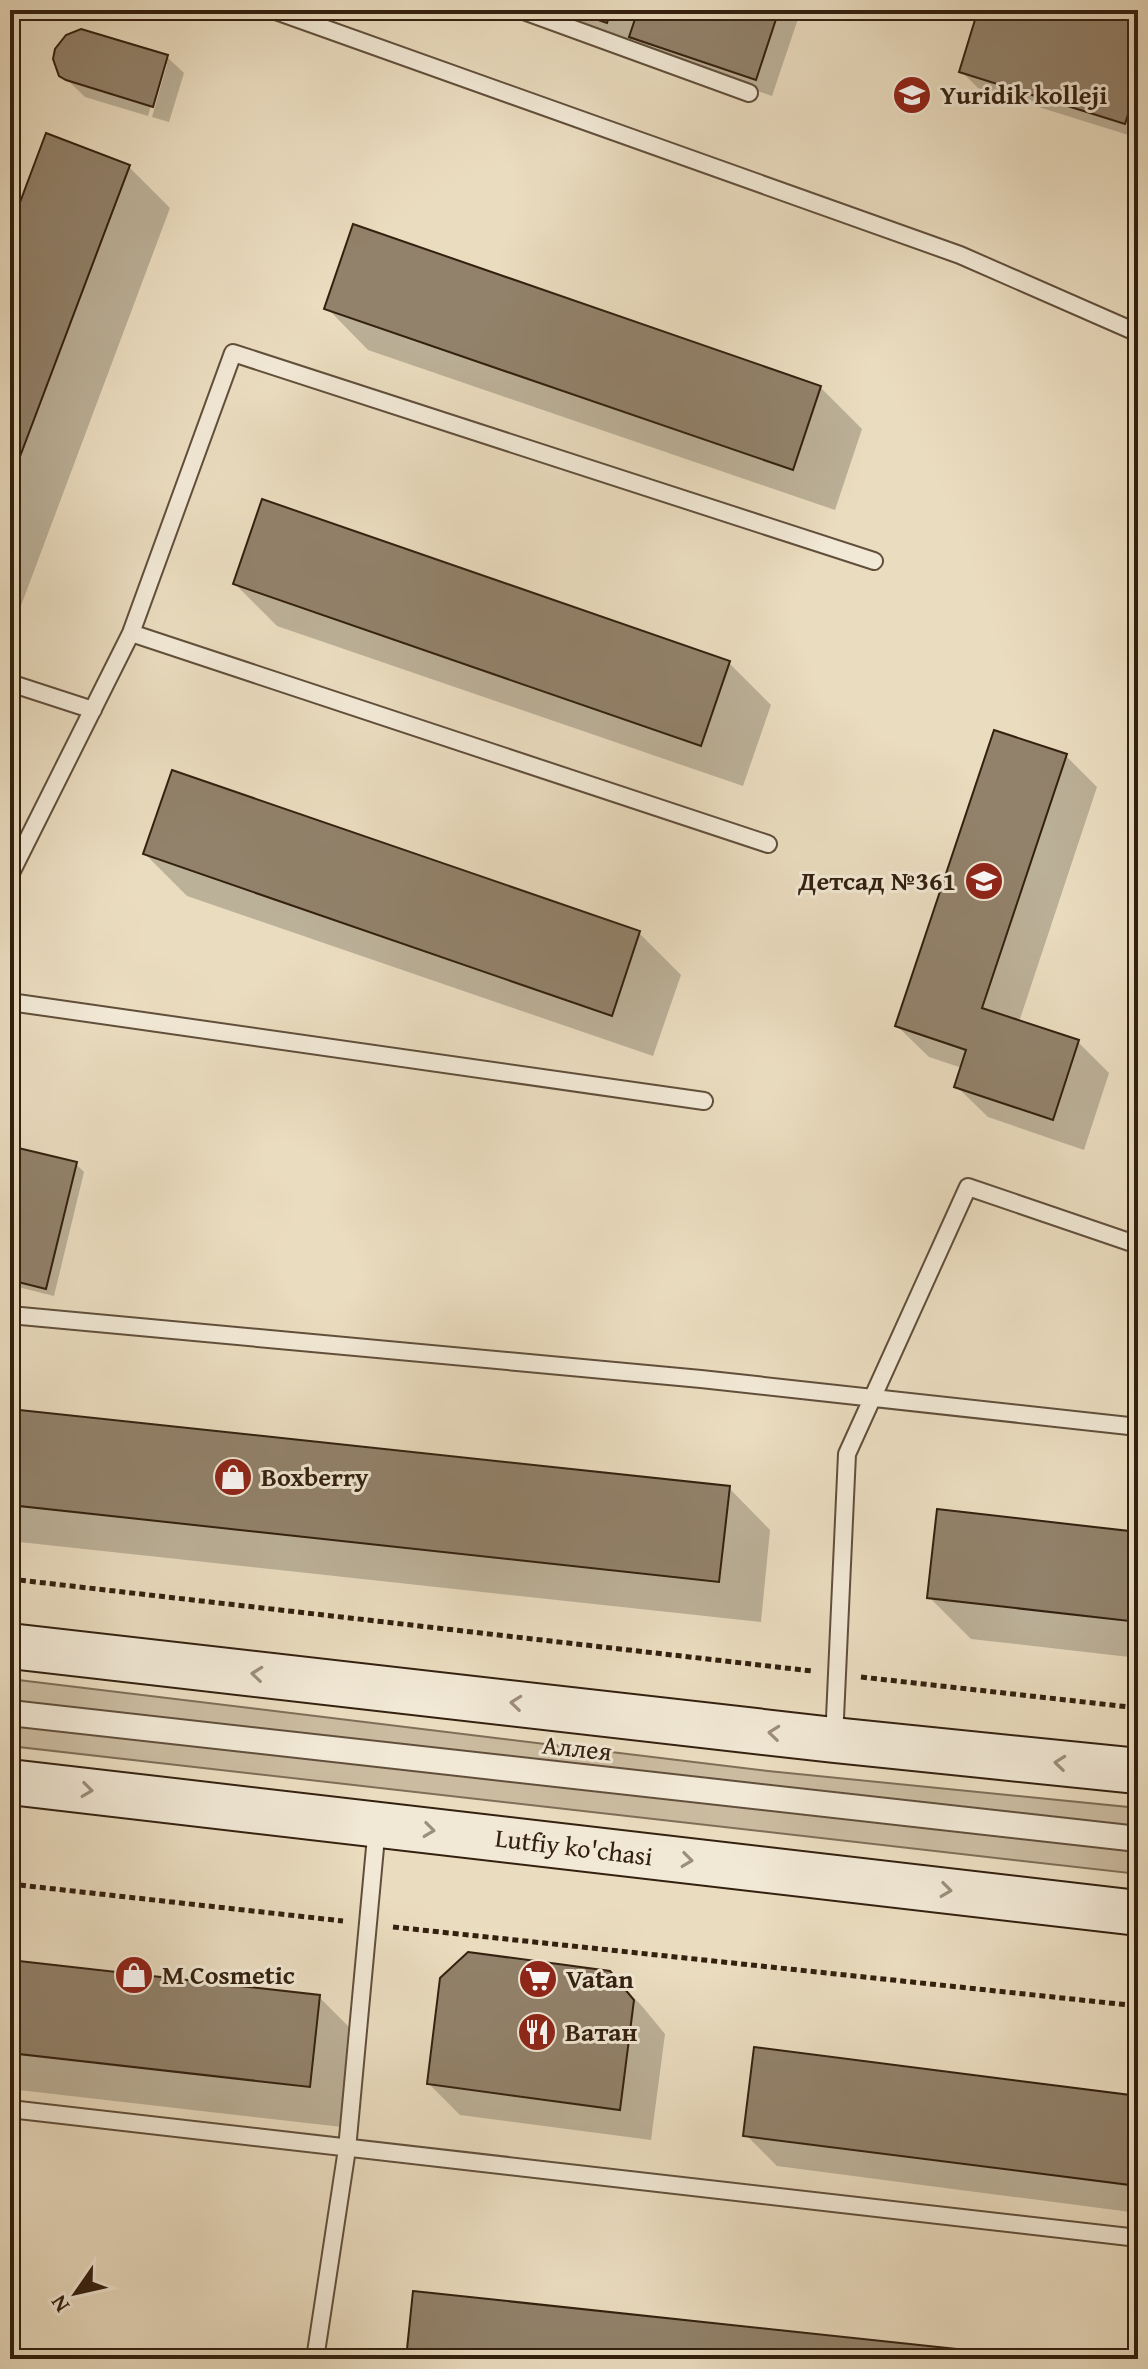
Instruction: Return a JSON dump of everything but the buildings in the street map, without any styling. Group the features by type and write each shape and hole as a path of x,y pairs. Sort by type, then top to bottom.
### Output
{"main road":[{"path":"10,1646 834,1740 1138,1771"},
{"name":"Lutfiy ko'chasi","path":"10,1782 1138,1913"}],"street":[{"name":"Аллея","path":"10,1713 1138,1839"}],"lane":[{"path":"273,10 960,255 1138,333"},
{"path":"521,10 749,93"},
{"path":"10,875 131,633 233,353 874,561"},
{"path":"131,633 768,844"},
{"path":"10,683 93,710"},
{"path":"10,1002 704,1101"},
{"path":"834,1740 847,1454 968,1187 1138,1245"},
{"path":"10,1315 701,1379 1138,1427"},
{"path":"315,2359 347,2149 377,1824"},
{"path":"10,2109 1138,2238"}],"path":[{"path":"10,1579 1138,1708"},
{"path":"10,1884 1138,2006"}],"shaded area":[{"path":"10,1679 768,1771 1138,1808 1138,1874 10,1746"}],"place":[{"name":"Yuridik kolleji","path":"912,95"},
{"name":"Детсад №361","path":"984,881"},
{"name":"Boxberry","path":"233,1477"},
{"name":"M Cosmetic","path":"134,1975"},
{"name":"Vatan","path":"538,1979"},
{"name":"Ватан","path":"537,2032"}]}
